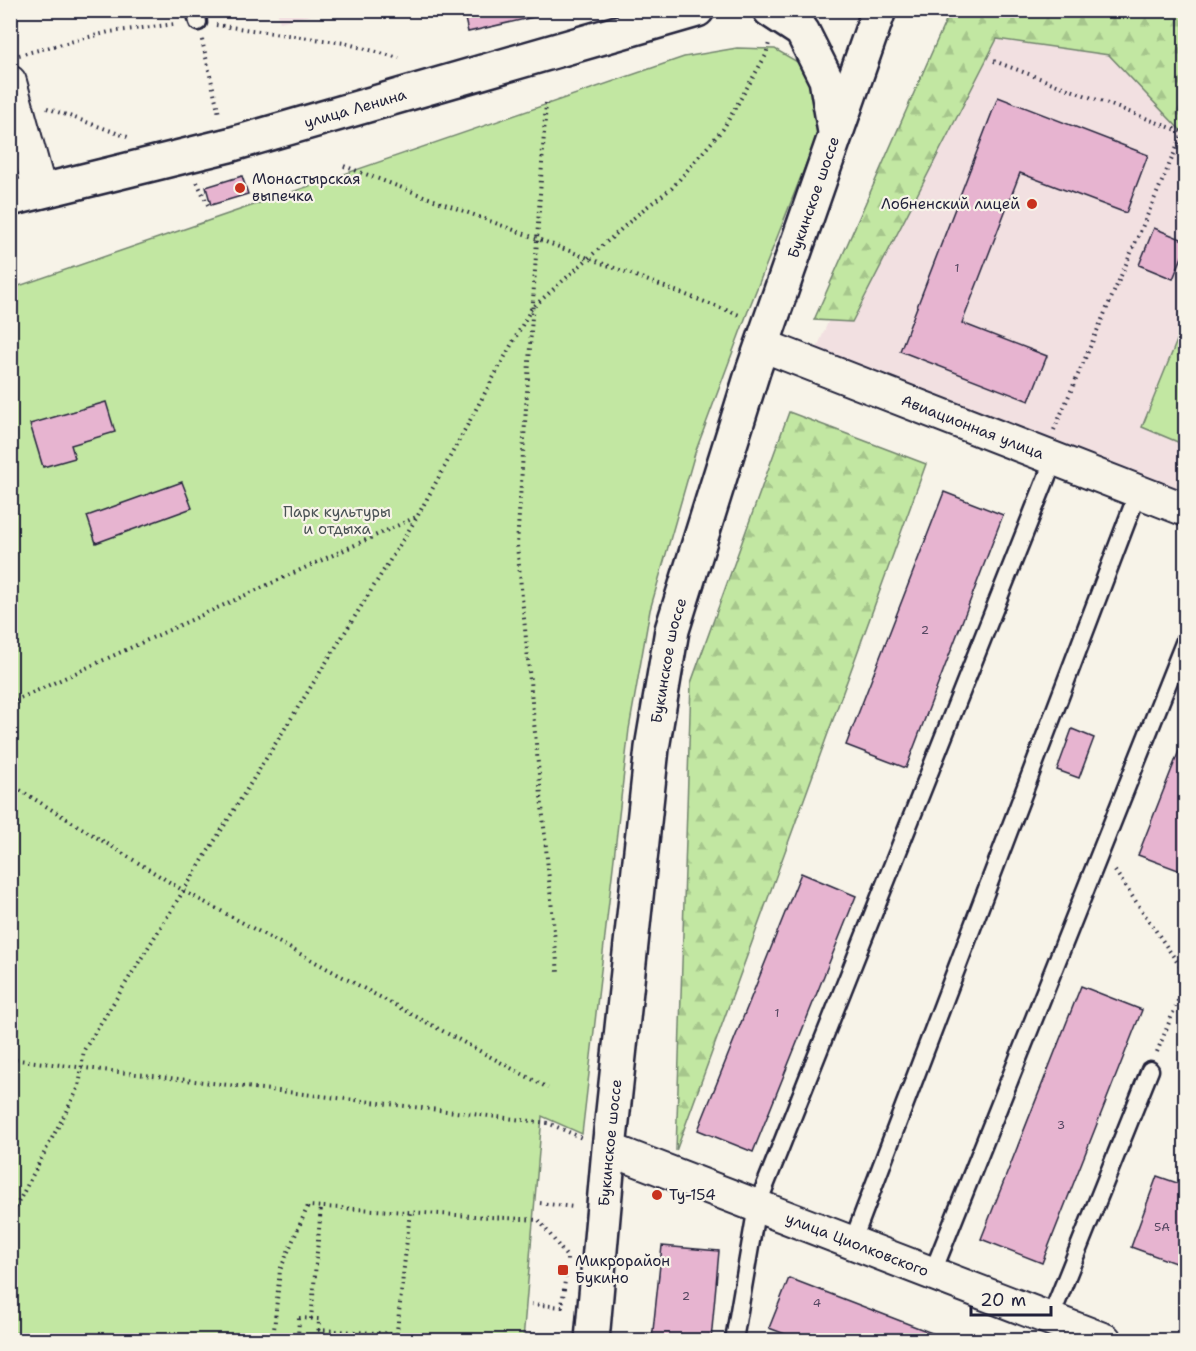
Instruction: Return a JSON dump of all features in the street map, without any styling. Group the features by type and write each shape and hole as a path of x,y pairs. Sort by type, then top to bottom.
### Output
{"main road":[{"name":"улица Ленина","path":"25,195 229,145 697,10"},
{"name":"Букинское шоссе","path":"592,1341 609,1149 652,748 672,630 755,332 836,136 879,10"},
{"path":"770,26 802,31 826,78 836,136"}],"street":[{"path":"13,82 25,195"},
{"name":"Авиационная улица","path":"755,332 1049,456 1185,510"},
{"name":"улица Циолковского","path":"609,1149 1105,1341"}],"lane":[{"path":"734,1341 757,1206 1049,456"},
{"path":"852,1243 1138,492"},
{"path":"932,1274 1185,638"},
{"path":"1050,1319 1150,1070"}],"path":[{"path":"197,16 219,114"},
{"path":"13,82 109,32 197,16 280,35 344,43 399,58"},
{"path":"10,1218 79,1087 84,1050 417,517 531,309 672,188 723,129 766,55 770,26"},
{"path":"994,61 1184,133 1049,456"},
{"path":"546,103 517,545 558,973"},
{"path":"44,106 128,137"},
{"path":"344,166 588,258 755,332"},
{"path":"197,181 210,209"},
{"path":"10,703 417,517"},
{"path":"10,784 184,891 548,1088"},
{"path":"1101,850 1185,975"},
{"path":"1150,1070 1185,981"},
{"path":"10,1059 548,1123 609,1149"},
{"path":"540,1203 573,1207"},
{"path":"273,1341 280,1270 308,1206 539,1220 567,1257 562,1307 531,1304"},
{"path":"311,1319 321,1207"},
{"path":"396,1341 410,1212"},
{"path":"298,1318 311,1319 319,1319 318,1339 298,1338 298,1318"},
{"path":"10,1330 30,1341"},
{"path":"318,1330 397,1334"}],"shaded area":[{"path":"277,10 328,11 280,22"},
{"name":"Лобненский лицей","path":"1069,15 1185,20 1185,500 815,353 940,55"}],"green space":[{"path":"950,11 1185,11 1185,139 1183,133 1109,55 997,39 852,322 814,320"},
{"name":"Парк культуры и отдыха","path":"737,48 775,49 801,64 819,85 821,126 695,453 650,610 629,729 582,1134 542,1116 523,1340 11,1340 10,289 684,57"},
{"path":"1178,338 1185,341 1185,445 1142,427"},
{"path":"789,412 926,464 676,1151 691,683"}],"building":[{"path":"463,10 533,10 534,17 468,32"},
{"path":"998,97 1148,155 1126,213 1020,173 962,323 1047,356 1029,401 900,351"},
{"path":"242,176 248,194 211,205 206,187"},
{"path":"1154,228 1186,241 1186,247 1173,279 1139,265"},
{"path":"106,402 115,432 71,445 75,458 43,467 30,424"},
{"path":"182,482 192,508 96,543 87,516"},
{"path":"944,492 1003,515 906,768 846,745"},
{"path":"1072,729 1094,738 1079,778 1057,770"},
{"path":"1186,733 1186,873 1138,855"},
{"path":"801,873 856,896 753,1152 698,1130"},
{"path":"1081,986 1142,1010 1042,1263 981,1239"},
{"path":"1157,1176 1186,1186 1183,1206 1186,1207 1186,1267 1131,1247"},
{"path":"662,1246 719,1251 711,1340 652,1340"},
{"path":"789,1278 950,1340 801,1340 769,1328"}],"place":[{"name":"Монастырская выпечка","path":"240,188"},
{"name":"Лобненский лицей","path":"1032,204"},
{"name":"Ту-154","path":"657,1195"},
{"name":"Микрорайон Букино","path":"563,1270"}]}
